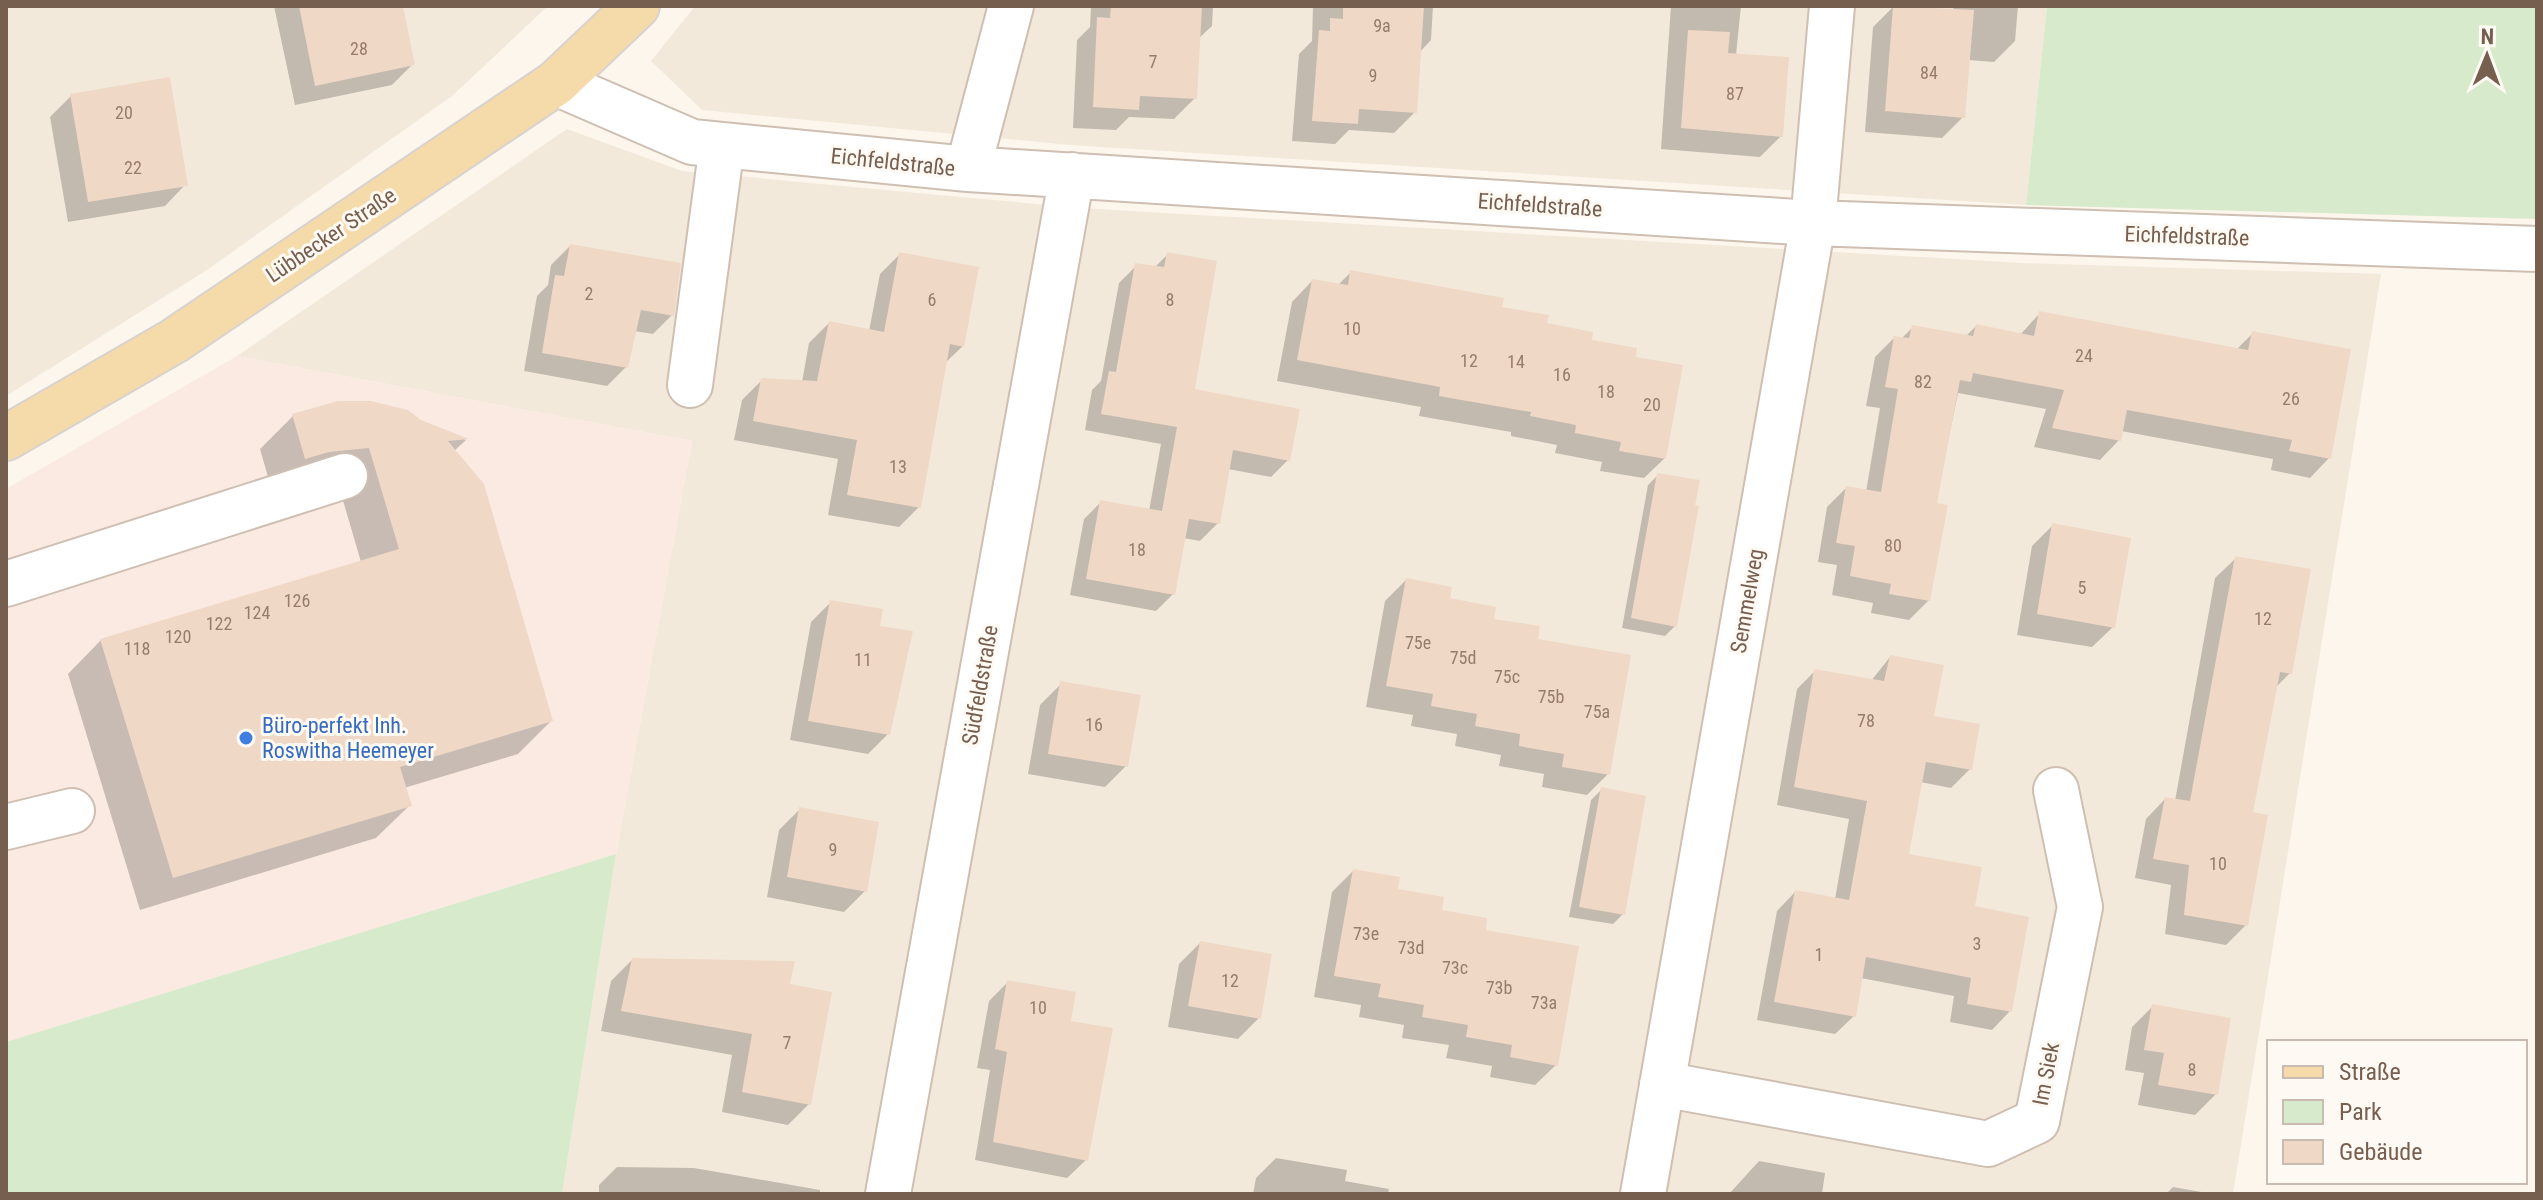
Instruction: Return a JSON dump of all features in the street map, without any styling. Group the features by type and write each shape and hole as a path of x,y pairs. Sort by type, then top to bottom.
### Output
{"main road":[{"name":"Lübbecker Straße","path":"6,438 174,341 556,83 637,6"}],"street":[{"path":"968,169 1011,6"},
{"name":"Semmelweg","path":"1643,1194 1813,223 1832,6"},
{"name":"Eichfeldstraße","path":"556,83 692,142 968,169 1813,223 2537,249"},
{"path":"690,385 722,145"},
{"name":"Südfeldstraße","path":"888,1194 1072,175"},
{"path":"6,584 345,476"},
{"name":"Im Siek","path":"1662,1084 1988,1144 2037,1121 2080,907 2056,790"},
{"path":"6,827 72,811"}],"shaded area":[{"path":"6,6 548,6 452,96 207,270 6,396"},
{"path":"695,6 2047,6 2026,205 1070,145 702,110 651,61"},
{"path":"567,129 682,171 1080,208 2023,263 2381,274 2233,1194 562,1194 616,854 692,441 237,356"},
{"path":"237,356 692,441 616,854 6,1042 6,489"}],"green space":[{"path":"2047,6 2537,6 2537,219 2026,205"},
{"path":"616,854 562,1194 6,1194 6,1042"}],"building":[{"path":"299,6 403,6 415,65 315,86"},
{"path":"1111,6 1202,6 1197,99 1140,96 1139,110 1093,107 1097,17 1110,18"},
{"path":"1343,6 1424,6 1417,113 1359,109 1358,124 1312,121 1319,30 1330,31 1330,18 1343,19"},
{"path":"1893,6 1974,10 1965,118 1885,111"},
{"path":"1688,30 1730,32 1728,53 1789,57 1783,137 1681,128"},
{"path":"170,77 188,186 88,202 70,94"},
{"path":"570,244 681,263 674,316 641,310 628,368 542,353 555,275 564,276"},
{"path":"899,252 979,267 964,347 950,344 921,508 847,495 857,440 753,421 761,378 817,381 829,321 884,332"},
{"path":"1167,252 1217,261 1195,389 1300,409 1290,461 1233,450 1220,524 1189,519 1175,595 1086,579 1100,500 1162,511 1177,427 1101,414 1109,371 1116,372 1135,263 1164,267"},
{"path":"1350,270 1504,298 1502,307 1549,315 1547,323 1593,332 1592,340 1637,348 1636,357 1683,365 1666,459 1619,451 1621,442 1575,433 1576,425 1530,416 1531,412 1439,396 1440,387 1297,360 1312,279 1348,285"},
{"path":"2039,311 2248,350 2252,331 2351,349 2331,459 2289,451 2292,440 2127,410 2121,441 2052,428 2064,390 1973,373 1971,382 1960,380 1937,503 1948,505 1930,601 1889,594 1891,584 1850,576 1855,546 1836,543 1846,486 1881,492 1898,389 1885,387 1894,336 1909,338 1912,325 1973,336 1976,324 2034,336"},
{"path":"338,401 371,401 408,410 421,420 469,439 448,441 484,484 553,721 400,767 412,806 173,878 100,639 399,549 369,448 329,452 305,459 292,414"},
{"path":"1657,473 1700,480 1695,505 1699,506 1677,627 1631,618"},
{"path":"2052,523 2131,538 2115,628 2037,614"},
{"path":"2235,556 2311,569 2292,674 2280,672 2253,812 2268,815 2248,926 2184,915 2189,865 2153,859 2165,797 2190,801"},
{"path":"1406,578 1452,587 1450,598 1496,607 1494,619 1540,626 1538,639 1631,655 1610,775 1562,767 1564,754 1519,746 1520,734 1475,726 1477,714 1431,706 1433,694 1386,686"},
{"path":"830,600 883,609 880,626 913,631 890,735 808,721"},
{"path":"1890,655 1944,665 1934,716 1980,724 1972,770 1926,762 1909,854 1982,867 1975,906 2029,917 2012,1012 1967,1004 1971,978 1866,957 1856,1017 1774,1002 1795,890 1849,900 1867,801 1794,787 1814,669 1884,681"},
{"path":"1060,681 1141,695 1128,767 1048,754"},
{"path":"1601,787 1646,796 1625,915 1579,907"},
{"path":"799,807 879,822 867,892 787,877"},
{"path":"1353,869 1400,877 1398,889 1444,897 1442,910 1487,918 1486,930 1579,946 1558,1066 1510,1057 1512,1045 1466,1037 1468,1025 1422,1017 1424,1005 1378,997 1381,984 1334,976"},
{"path":"1200,941 1272,954 1261,1019 1188,1006"},
{"path":"632,958 795,961 790,984 832,992 811,1105 742,1092 752,1034 621,1011"},
{"path":"1007,980 1076,992 1071,1021 1113,1028 1088,1161 993,1142 1007,1052 995,1049"},
{"path":"2152,1004 2231,1018 2218,1095 2158,1085 2164,1053 2144,1050"}],"place":[{"name":"Büro-perfekt Inh. Roswitha Heemeyer","path":"246,738"}]}
